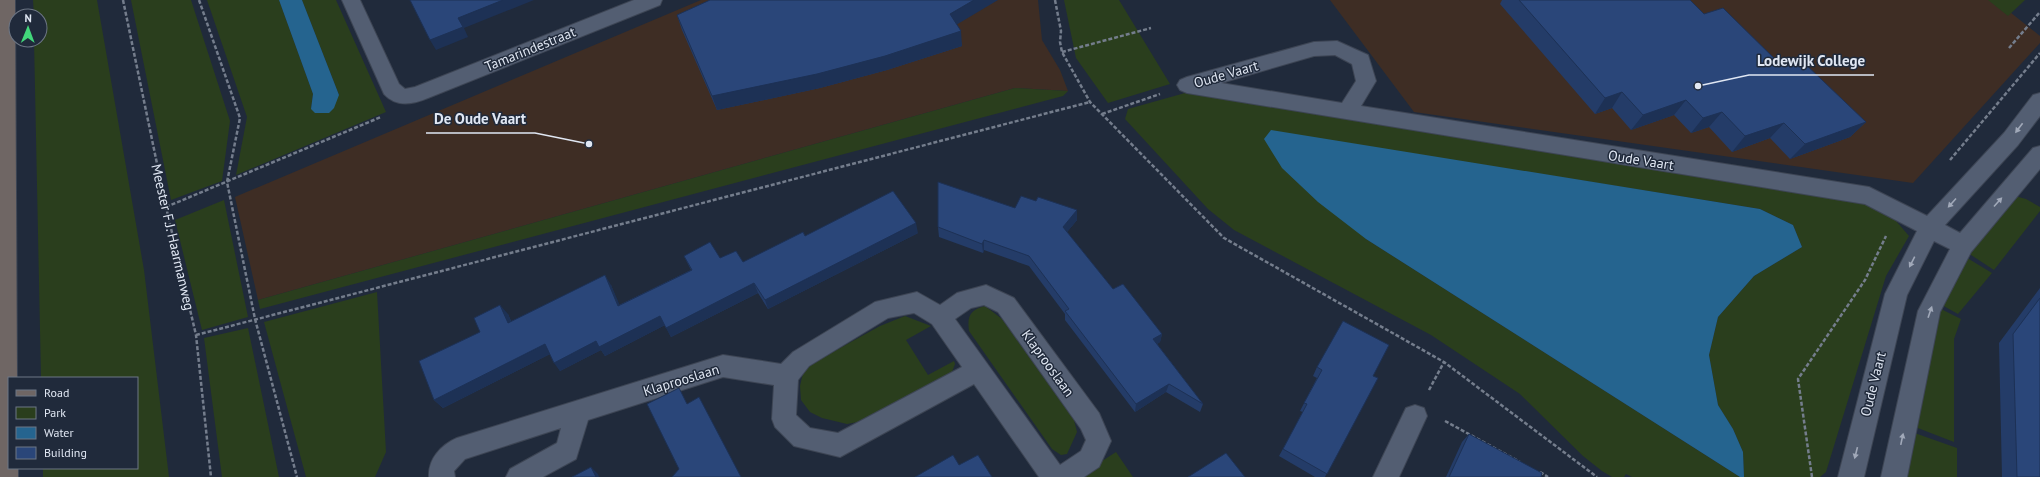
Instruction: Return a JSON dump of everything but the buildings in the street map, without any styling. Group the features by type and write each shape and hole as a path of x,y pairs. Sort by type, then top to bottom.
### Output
{"main road":[{"path":"5,477 6,0"}],"street":[{"path":"351,0 391,89 394,93 406,97"},
{"name":"Tamarindestraat","path":"406,97 421,93 653,0"},
{"name":"Oude Vaart","path":"1187,85 1314,49 1337,48 1361,60 1366,81 1347,112"},
{"name":"Oude Vaart","path":"1187,85 1869,196 1963,245"},
{"name":"Oude Vaart","path":"1850,477 1896,294 1930,227 2011,139 2040,101"},
{"path":"1997,153 2033,176"},
{"path":"1894,477 1929,311 1963,245 1997,202 2033,176 2040,154"},
{"name":"Klaprooslaan","path":"940,317 965,300 986,295 1006,305 1090,421 1099,441 1090,459 1063,477"},
{"path":"978,370 840,445 803,438 784,419 786,376 801,359 883,309 917,302 940,317 978,370 1054,477"},
{"name":"Klaprooslaan","path":"442,477 441,467 457,450 723,366 786,376"},
{"path":"519,477 567,451 578,413"},
{"path":"1386,477 1415,416"}],"path":[{"name":"Meester F.J. Haarmanweg","path":"122,0 166,207 196,335 212,477"},
{"path":"199,0 240,118 227,182 255,319 297,477"},
{"path":"1055,0 1061,31 1060,42 1062,52 1090,102 1224,238 1444,362 1597,477"},
{"path":"2009,48 2040,12"},
{"path":"1062,52 1151,28"},
{"path":"1102,114 1187,85"},
{"path":"166,207 389,113 406,97"},
{"path":"196,335 1090,102"},
{"path":"1440,418 1521,462"},
{"path":"1535,470 1548,477"}],"shaded area":[{"path":"701,0 1038,0 1042,40 1060,70 1068,91 1015,88 258,300 235,197"},
{"path":"1330,0 1995,0 2040,36 2040,43 1913,183 1414,112"}],"green space":[{"path":"33,0 97,0 144,270 169,477 43,477 43,469 138,469 138,377 41,377 34,48 48,48 48,8 34,8"},
{"path":"131,0 191,0 230,121 222,181 171,200"},
{"path":"207,0 279,0 313,94 311,109 339,95 302,0 336,0 386,112 236,175 247,117"},
{"path":"1064,0 1119,0 1170,84 1108,103 1076,58"},
{"path":"1988,0 2025,0 2008,16"},
{"path":"1015,88 1068,91 1063,96 260,309 258,300"},
{"path":"1185,93 1871,204 1891,215 1909,236 1886,276 1826,472 1820,477 1744,477 1743,452 1733,429 1718,405 1709,355 1718,317 1754,276 1802,247 1793,225 1760,209 1271,131 1366,239 1740,477 1632,477 1626,474 1624,477 1612,477 1583,456 1520,394 1431,335 1234,230 1208,209 1125,119 1128,109"},
{"path":"2011,195 2026,199 2040,207 2040,211 1994,270 1968,253"},
{"path":"224,200 248,317 202,330 175,220"},
{"path":"1964,256 1992,273 1958,314 1940,304"},
{"path":"377,292 386,452 375,477 306,477 264,322"},
{"path":"985,306 1002,319 1074,420 1077,432 1067,454 1061,455 1052,449 969,331 969,318 971,314 976,309"},
{"path":"1937,307 1961,319 1954,339 1954,442 1910,425"},
{"path":"905,316 931,326 906,340 928,375 954,361 955,364 952,372 868,420 847,424 822,418 810,412 801,400 800,386 803,373 813,363 880,326"},
{"path":"248,328 279,477 222,477 204,338"},
{"path":"1909,431 1957,448 1957,477 1900,477"},
{"path":"1116,452 1133,477 1084,477 1099,463"}],"water":[{"path":"279,0 302,0 339,95 334,108 329,113 315,113 311,109 313,94"},
{"path":"1271,130 1760,209 1793,225 1802,247 1754,276 1718,317 1709,355 1718,405 1733,429 1743,452 1744,477 1740,477 1366,239 1318,202 1282,168 1264,139"}],"place":[{"name":"Lodewijk College","path":"1698,86"},
{"name":"De Oude Vaart","path":"589,144"}]}
